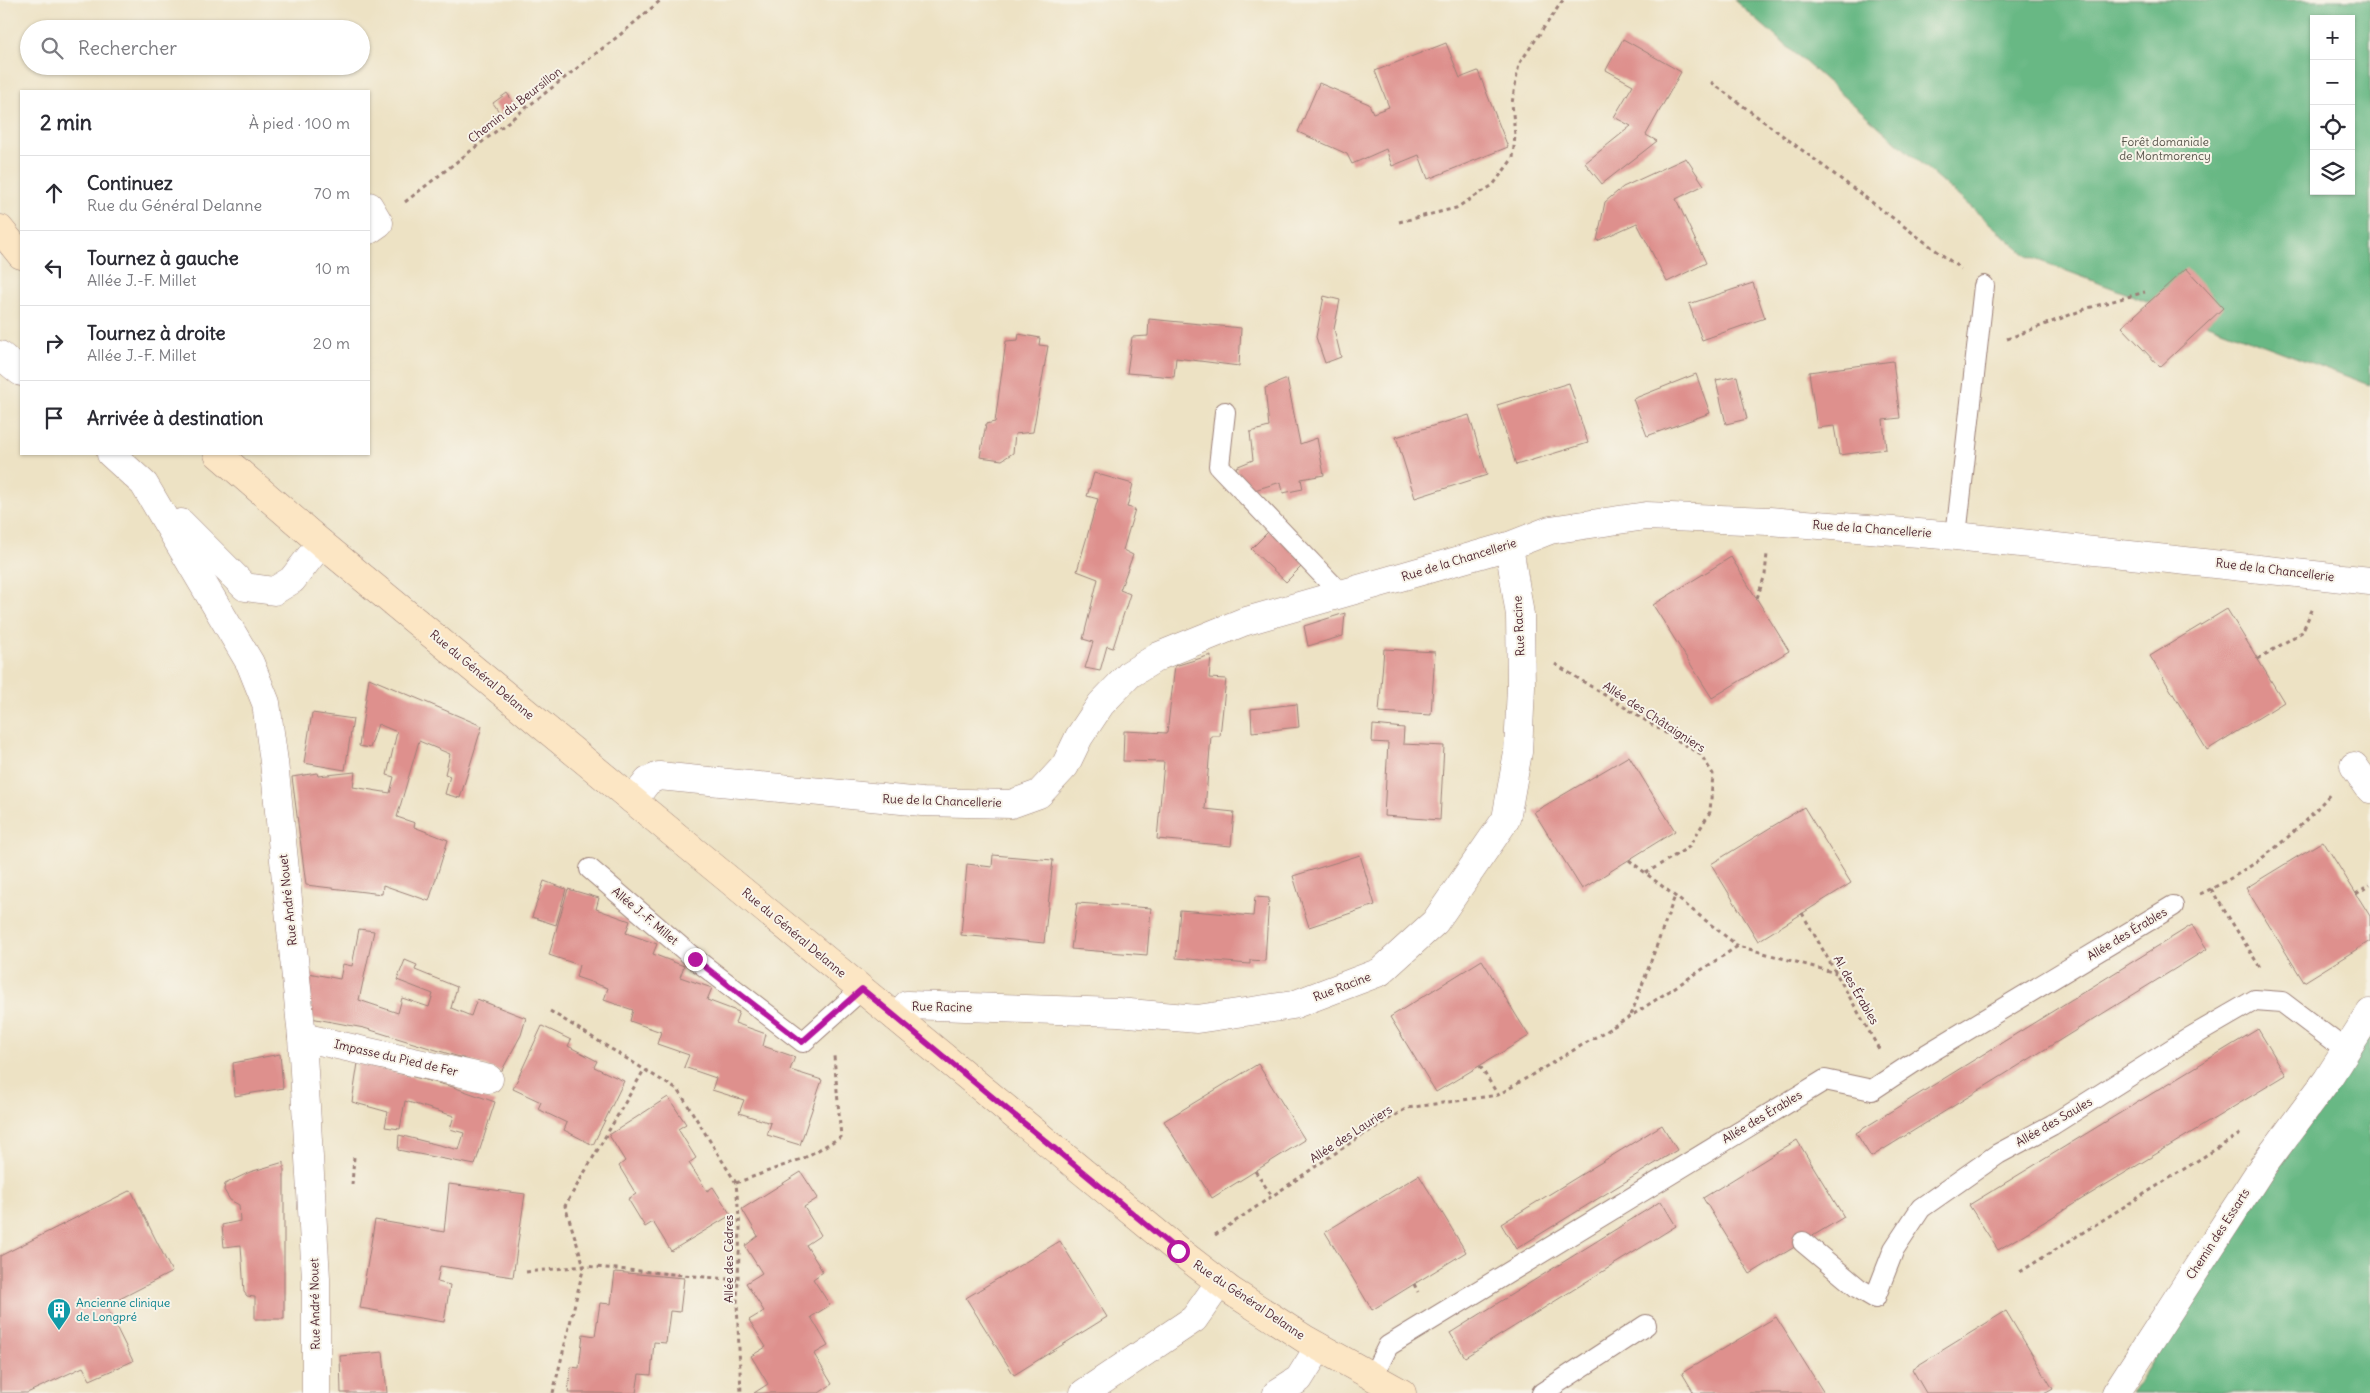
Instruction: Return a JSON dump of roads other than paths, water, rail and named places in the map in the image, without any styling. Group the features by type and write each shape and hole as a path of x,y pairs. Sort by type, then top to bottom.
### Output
{"main road":[{"path":"0,230 20,255"},
{"path":"0,249 20,269"},
{"name":"Rue du Général Delanne","path":"219,455 321,543 1193,1262 1220,1282 1320,1347 1372,1378 1402,1393"}],"street":[{"path":"0,354 20,371"},
{"name":"Rue André Nouet","path":"112,455 144,484 250,663 266,703 274,762 302,1037 316,1278 316,1393"},
{"path":"144,484 204,549 245,587 274,591 292,580 321,543"},
{"name":"Rue de la Chancellerie","path":"633,800 648,782 659,776 913,801 1011,804 1039,794 1065,766 1079,737 1101,704 1130,674 1159,656 1244,622 1509,546 1550,530 1646,516 1769,521 1956,536 2370,581"},
{"name":"Rue Racine","path":"897,1018 908,1005 1118,1012 1198,1019 1294,1005 1380,972 1435,922 1506,819 1518,752 1521,643 1520,615 1509,546"},
{"path":"2354,766 2370,789"},
{"name":"Chemin des Essarts","path":"2116,1393 2263,1166 2327,1080 2370,1013"},
{"name":"Impasse du Pied de Fer","path":"302,1037 489,1079"},
{"path":"1084,1393 1194,1319 1220,1282"},
{"path":"1277,1393 1299,1379 1320,1347"}],"lane":[{"path":"1956,536 1984,286"},
{"path":"1225,412 1219,466 1341,594"},
{"name":"Allée J.-F. Millet","path":"590,869 695,959 802,1042 862,989"},
{"name":"Allée des Érables","path":"1372,1378 1388,1346 1825,1080 1872,1090 2173,906"},
{"name":"Allée des Saules","path":"1803,1242 1858,1288 1875,1298 1894,1248 1921,1208 1998,1154 2052,1125 2222,1018 2255,1000 2282,1002 2344,1049 2351,1042"},
{"path":"1542,1393 1646,1325"}],"place":[{"name":"Ancienne clinique de Longpré","path":"59,1331"}],"park label":[{"name":"Forêt domaniale de Montmorency","path":"2165,149"}]}
